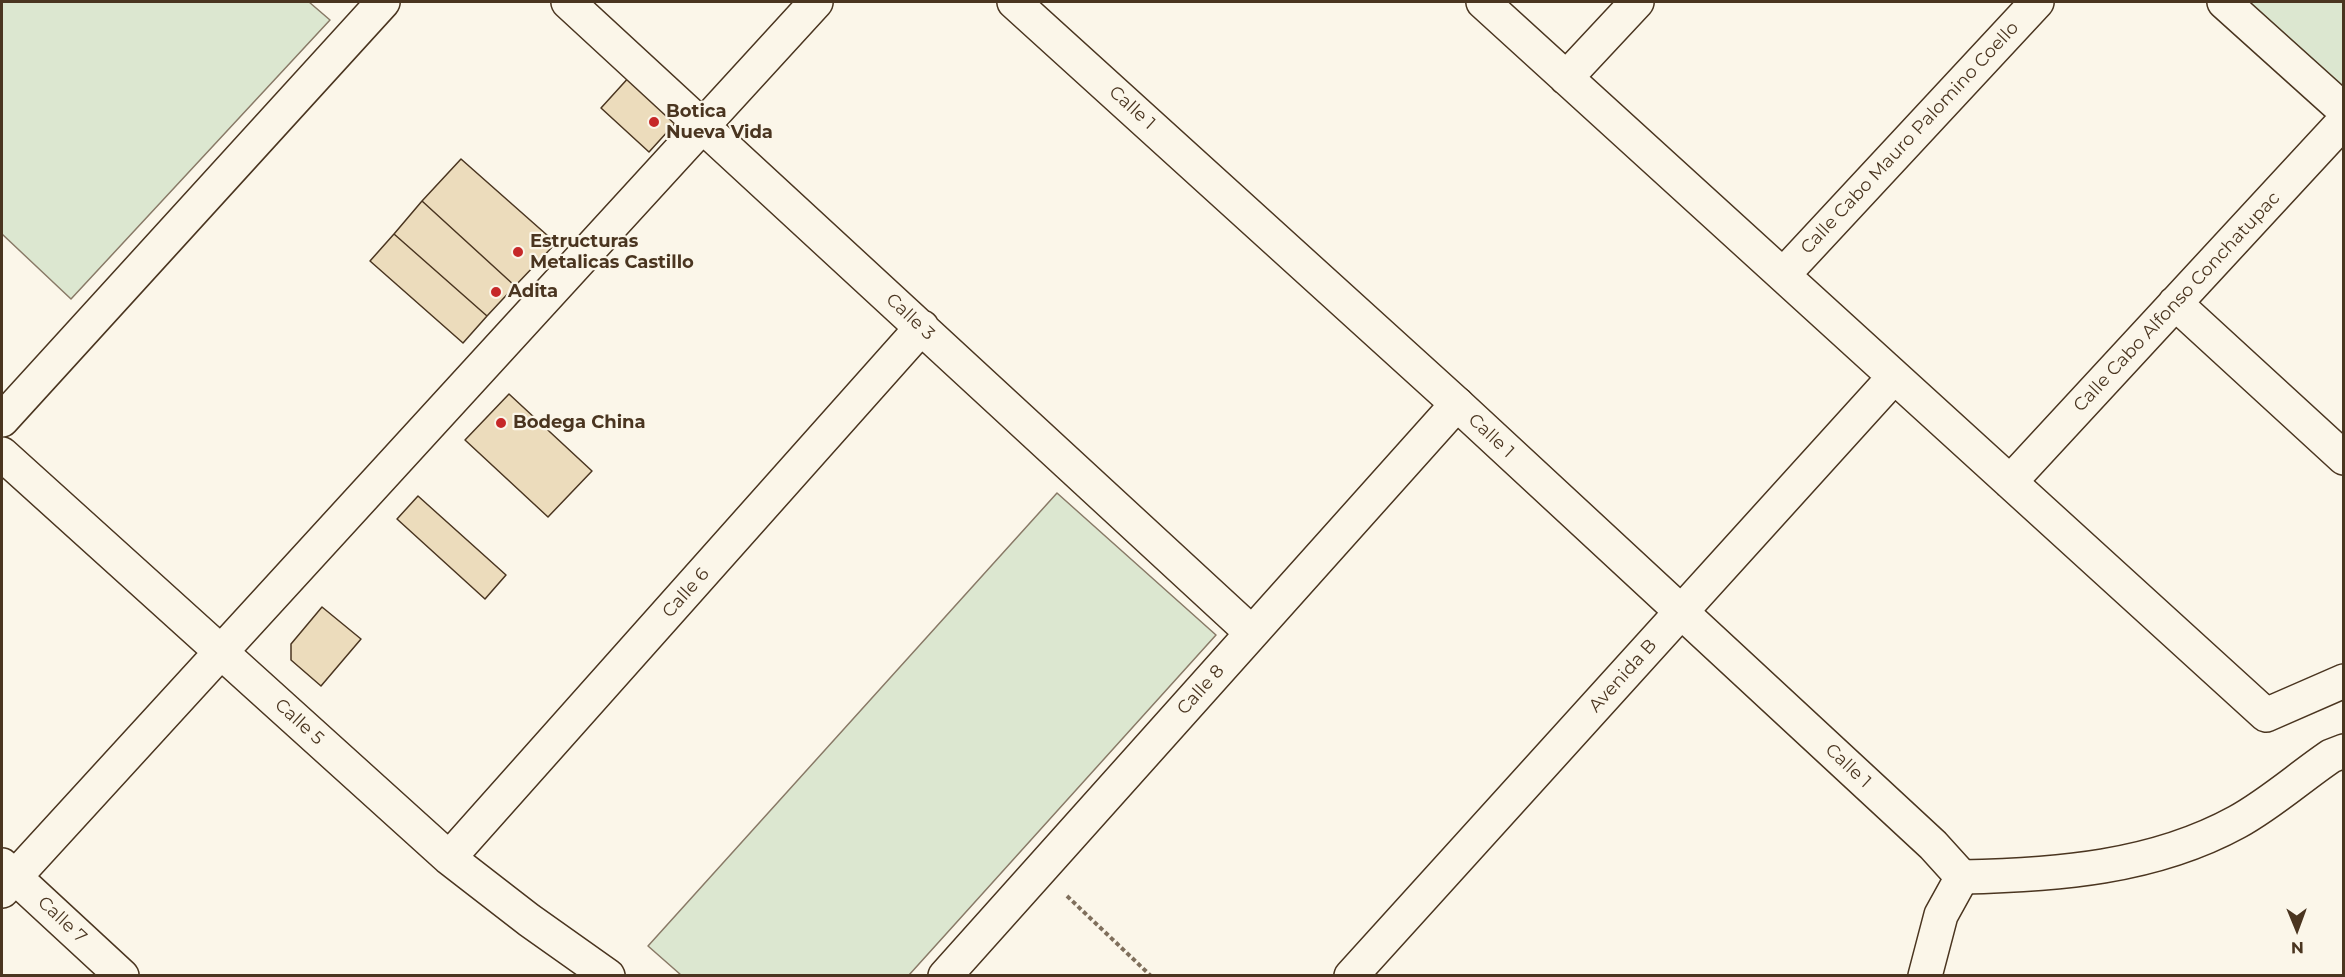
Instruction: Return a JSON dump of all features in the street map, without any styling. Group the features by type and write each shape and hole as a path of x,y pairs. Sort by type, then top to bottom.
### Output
{"street":[{"path":"2,420 383,2"},
{"name":"Calle 3","path":"568,2 1252,633"},
{"path":"6,877 220,651 816,2"},
{"name":"Calle 1","path":"1014,2 1457,404 1933,845 1962,877"},
{"path":"1483,2 2266,715 2343,681"},
{"path":"1566,78 1637,2"},
{"name":"Calle Cabo Mauro Palomino Coello","path":"1783,276 2037,2"},
{"path":"2224,2 2343,110"},
{"name":"Calle Cabo Alfonso Conchatupac","path":"2010,482 2343,121"},
{"path":"2175,303 2343,458"},
{"name":"Calle 6","path":"449,858 922,327"},
{"name":"Avenida B","path":"1351,975 1894,376"},
{"name":"Calle 8","path":"945,975 1457,404"},
{"name":"Calle 5","path":"2,454 449,858 538,926 608,975"},
{"path":"1925,975 1941,915 1962,877 2054,873 2110,865 2178,848 2238,821 2331,756 2343,751"},
{"name":"Calle 7","path":"6,877 122,975"}],"path":[{"path":"1039,870 1152,975"}],"green space":[{"path":"2,2 309,2 330,20 71,299 2,234"},
{"path":"2248,2 2343,2 2343,90"},
{"path":"1057,493 1216,635 909,975 681,975 648,946"}],"building":[{"path":"631,75 679,119 649,152 601,108"},
{"path":"461,159 556,243 515,286 422,201"},
{"path":"422,201 515,286 487,316 394,234"},
{"path":"394,234 487,316 463,343 370,261"},
{"path":"509,394 592,471 548,517 465,440"},
{"path":"418,496 506,575 485,599 397,519"},
{"path":"322,607 361,639 321,686 291,660 291,644"}],"place":[{"name":"Botica Nueva Vida","path":"654,122"},
{"name":"Estructuras Metalicas Castillo","path":"518,252"},
{"name":"Adita","path":"496,292"},
{"name":"Bodega China","path":"501,423"}]}
